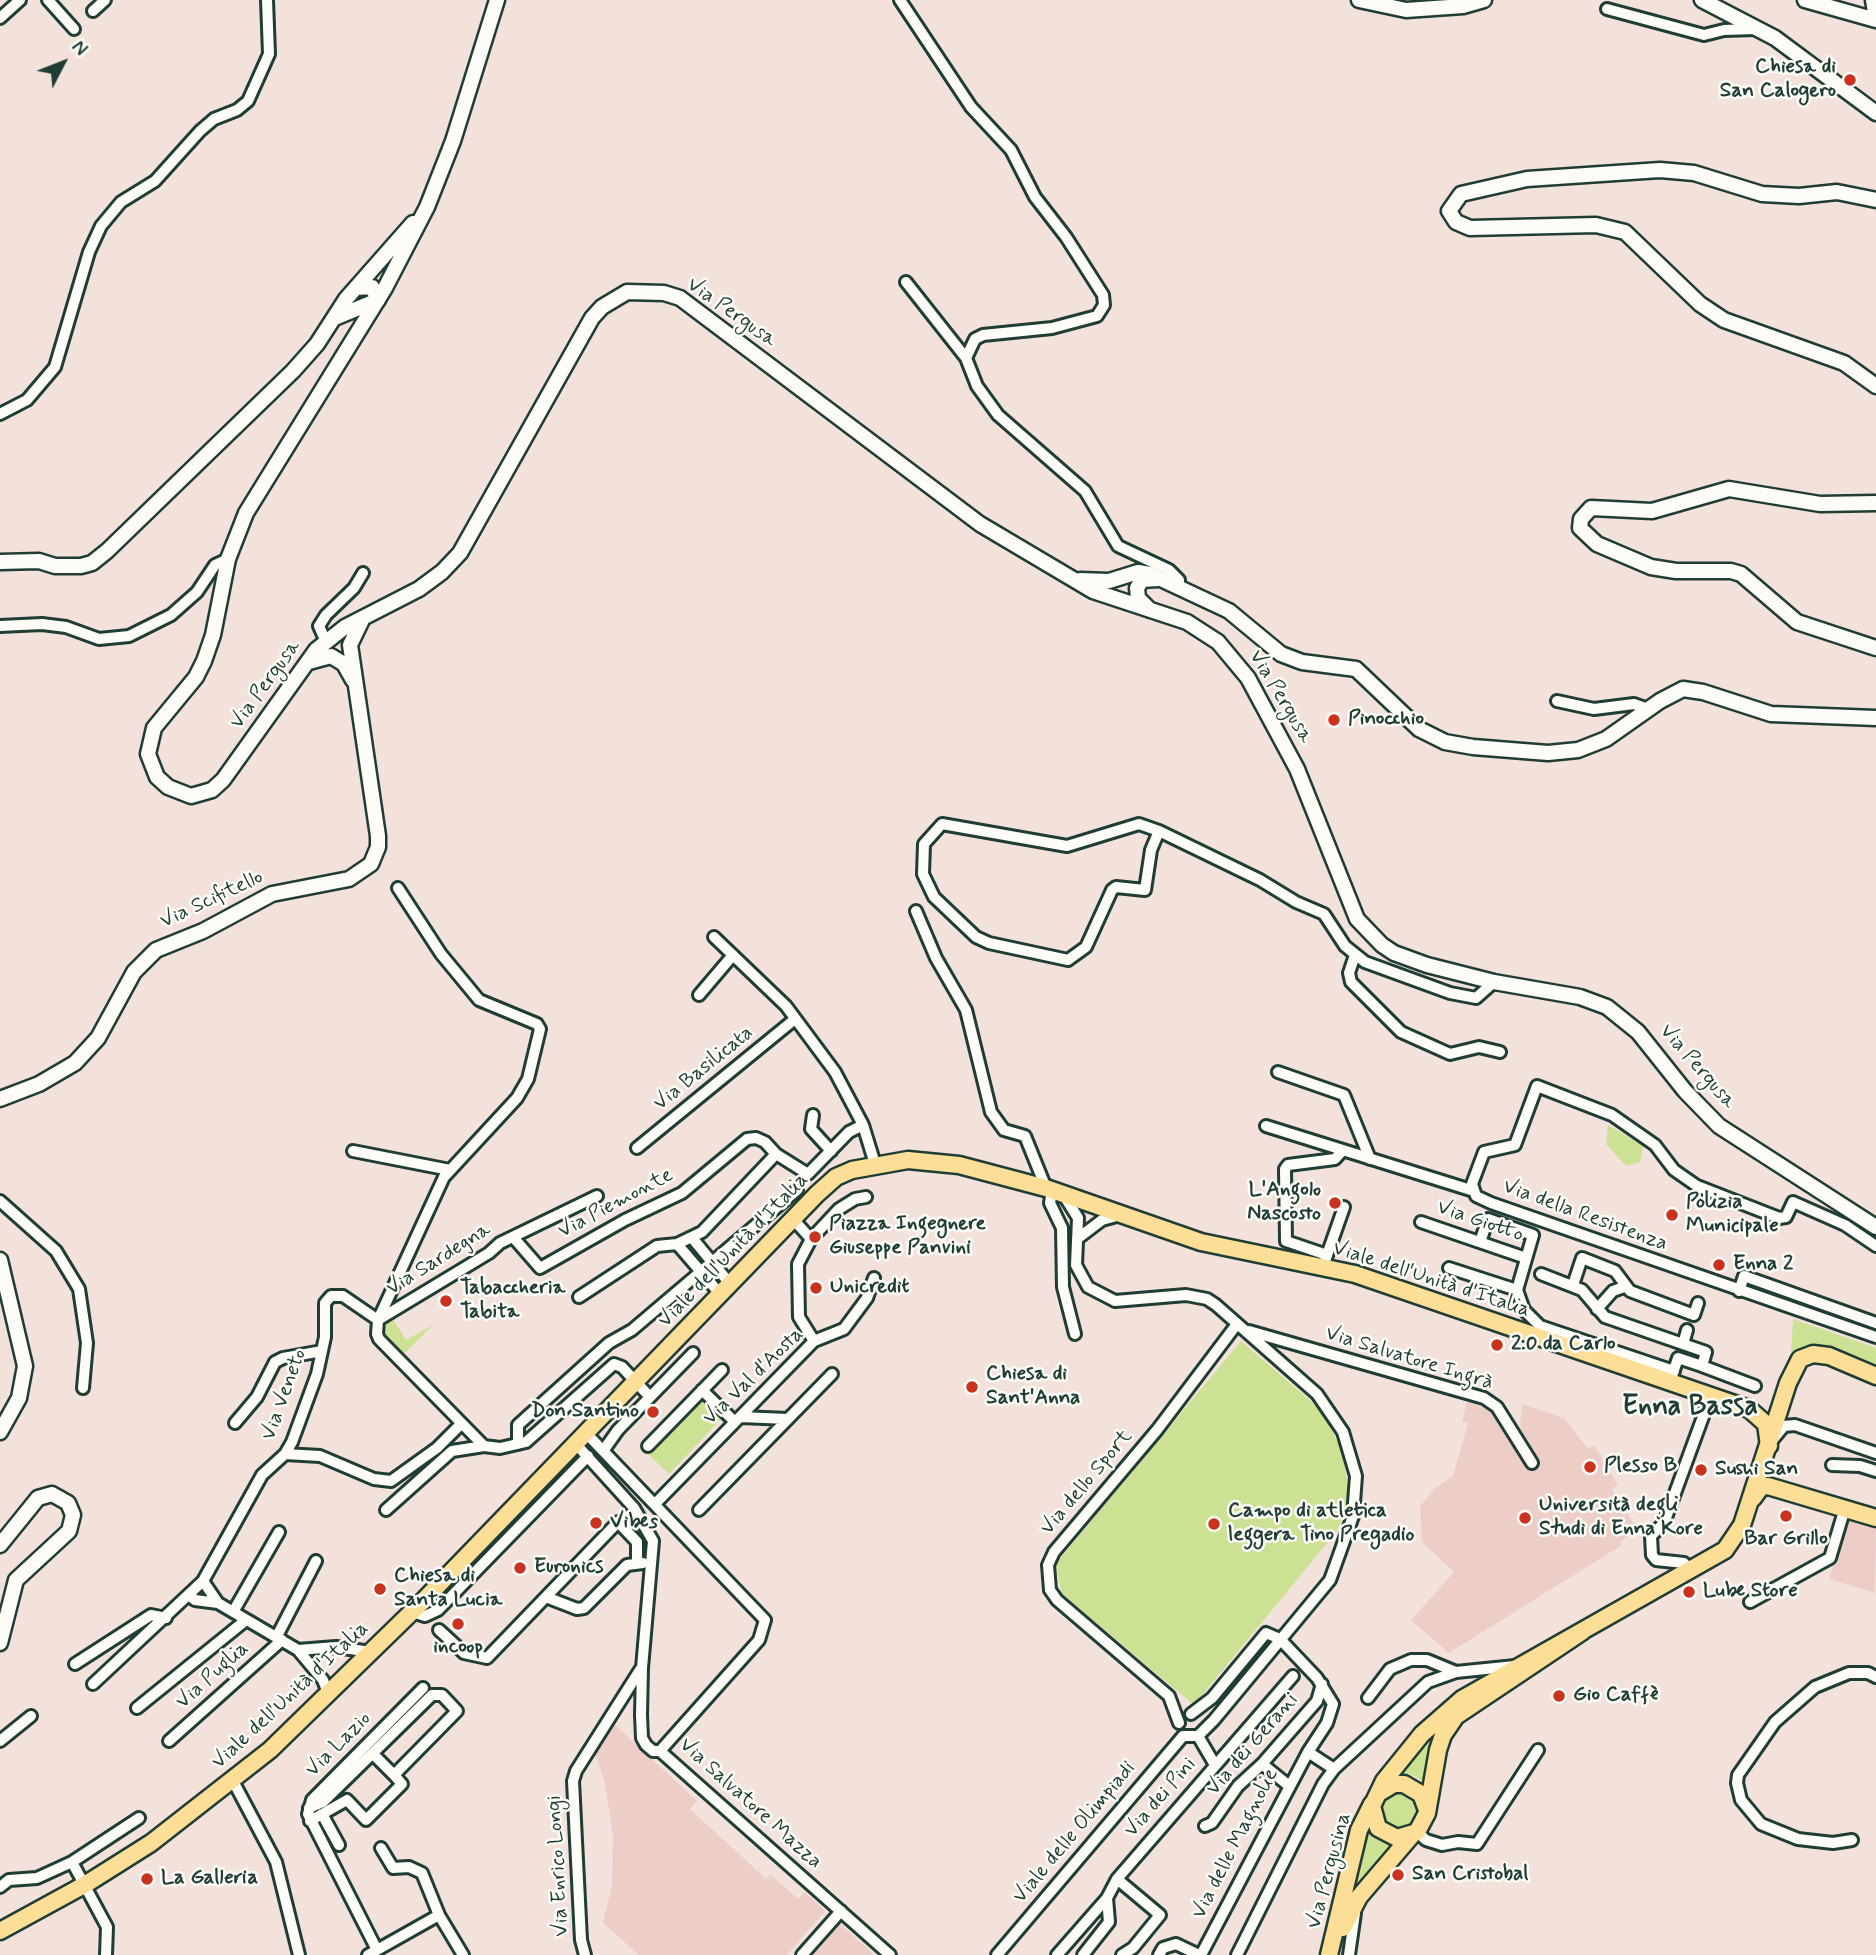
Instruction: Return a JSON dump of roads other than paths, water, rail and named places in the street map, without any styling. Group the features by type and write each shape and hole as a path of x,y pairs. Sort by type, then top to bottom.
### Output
{"main road":[{"name":"Via Pergusa","path":"497,0 453,141 427,207 378,300 256,494 228,559 213,635 204,661 195,677 154,728 148,754 157,777 178,793 191,796 212,790 243,752 303,666 329,639 365,615 433,580 460,553 592,318 614,298 640,290 664,293 680,299 980,524 1074,580 1113,599 1203,630 1233,657 1248,678 1297,768 1347,900 1368,933 1394,953 1494,982 1580,997 1607,1007 1638,1032 1685,1091 1719,1126 1876,1227"},
{"path":"1359,0 1415,9 1463,5 1484,0"},
{"path":"1702,0 1759,29 1792,50 1876,113"},
{"path":"1805,0 1876,19 1873,0"},
{"path":"1876,200 1837,192 1799,196 1762,194 1694,173 1660,170 1527,179 1461,194 1449,211 1457,222 1470,228 1596,225 1625,232 1700,304 1724,320 1844,363 1876,386"},
{"path":"0,562 39,561 71,567 92,563 293,371 334,320 337,311 427,207"},
{"path":"334,320 378,300 372,287 366,285 356,288"},
{"path":"334,320 352,319 358,332"},
{"path":"1876,503 1820,504 1729,489 1653,511 1591,508 1581,519 1580,528 1597,544 1651,567 1675,571 1731,571 1741,574 1797,622 1876,648"},
{"path":"1074,580 1098,582 1138,572 1160,579 1229,611 1281,654 1302,662 1356,669 1419,729 1445,742 1548,753 1578,750 1606,738 1683,689 1703,692 1771,714 1876,718"},
{"path":"1113,599 1114,585 1122,577"},
{"path":"1113,599 1142,580 1160,579"},
{"path":"1142,580 1136,587 1138,598 1152,611"},
{"path":"347,658 356,629 365,615"},
{"path":"329,639 347,658"},
{"path":"303,666 323,656 347,658"},
{"name":"Via Scifitello","path":"0,1099 39,1084 75,1063 98,1038 134,972 156,950 203,931 272,894 349,879 371,864 378,847 378,836 358,691 347,658"},
{"name":"Viale dell'Unità d'Italia","path":"0,1931 86,1884 151,1843 270,1750 584,1445 636,1383 836,1177 875,1164 908,1160 944,1162 1054,1191 1089,1213 1120,1215 1201,1242 1325,1261 1355,1274 1672,1376 1711,1395 1749,1409"},
{"path":"0,1260 24,1366 19,1398 0,1432"},
{"path":"1427,1813 1421,1794 1404,1784 1394,1784 1376,1796 1372,1814 1378,1828 1390,1837 1415,1833 1427,1813 1433,1764 1443,1734 1465,1708 1583,1631 1725,1550 1738,1533 1749,1506 1788,1383 1800,1359 1813,1354 1829,1356 1876,1376"},
{"path":"1749,1409 1766,1405 1788,1383"},
{"path":"1749,1409 1766,1423 1769,1446"},
{"path":"1762,1468 1768,1479 1783,1489"},
{"path":"1749,1506 1761,1487 1783,1489 1876,1518"},
{"path":"0,1545 38,1498 52,1494 68,1503 73,1515 69,1531 16,1580 0,1643"},
{"name":"Via Pergusina","path":"1329,1955 1359,1830 1376,1796 1398,1762 1436,1720 1462,1699 1510,1668 1583,1631"},
{"name":"Via Pergusina","path":"1337,1955 1342,1930 1356,1901 1415,1833"},
{"name":"Viale dell'Unità d'Italia","path":"0,1942 62,1904 86,1884"}],"street":[{"path":"48,0 74,29"},
{"path":"93,10 104,0"},
{"path":"0,414 27,400 41,387 55,367 89,252 101,226 121,202 155,181 200,131 214,119 237,110 248,100 269,54 267,0"},
{"path":"900,0 971,107 1011,150 1035,197 1066,237 1103,295 1104,306 1097,316 1052,328 983,335 975,339 966,358"},
{"path":"0,18 17,1"},
{"path":"1607,9 1704,35 1724,30 1759,29"},
{"path":"906,282 966,358 986,400 998,415 1085,491 1118,546 1168,570 1179,580 1179,588"},
{"path":"0,626 42,624 66,627 99,639 129,636 171,615 197,592 215,565 228,559"},
{"path":"329,639 318,626 336,603 354,588 363,573"},
{"path":"1558,701 1594,709 1633,704 1648,709"},
{"path":"1159,831 1151,850 1145,890 1116,887 1112,890 1086,947 1068,960 989,943 976,937 947,911 927,886 923,874 924,845 932,831 942,824 957,824 1067,846 1139,824 1159,831 1324,914 1345,946 1355,955 1392,974 1450,993 1476,998 1494,982"},
{"path":"378,1320 450,1170 517,1098 531,1070 540,1029 537,1024 479,1000 441,954 398,888"},
{"path":"916,911 936,958 966,1010 992,1112 1004,1130 1025,1136 1054,1191 1050,1203 1062,1228 1063,1287 1075,1334"},
{"path":"714,937 786,1006 835,1072 863,1125 875,1164"},
{"path":"699,995 733,955"},
{"path":"1355,955 1349,973 1351,982 1401,1031 1450,1054 1479,1047 1500,1052"},
{"name":"Via Basilicata","path":"637,1148 795,1019"},
{"path":"1278,1072 1344,1095 1370,1159"},
{"name":"Via della Resistenza","path":"1876,1246 1845,1225 1793,1202 1786,1217 1779,1219 1697,1186 1674,1170 1655,1145 1612,1115 1537,1086 1515,1145 1484,1152 1472,1184 1476,1196 1491,1203 1876,1337"},
{"path":"813,1115 811,1129 831,1151"},
{"path":"579,1297 657,1246 693,1239 776,1154 808,1174 849,1132 863,1125"},
{"path":"1266,1126 1474,1191"},
{"name":"Via Piemonte","path":"513,1237 540,1268 625,1220 682,1193 747,1139 756,1138 765,1142 776,1154"},
{"path":"1343,1150 1335,1159 1288,1165 1285,1169 1286,1241 1325,1261 1344,1207"},
{"path":"353,1151 450,1170"},
{"path":"518,1444 518,1425 609,1343 623,1337 797,1190"},
{"name":"Via Sardegna","path":"484,1446 379,1339 378,1320 513,1237 597,1196"},
{"path":"814,1341 799,1317 798,1264 811,1239 839,1209 855,1199 866,1197"},
{"path":"0,1201 56,1251 79,1289 87,1343 83,1388"},
{"path":"1089,1213 1077,1239 1075,1253 1078,1273 1096,1293 1115,1301 1196,1296 1216,1305 1317,1394 1343,1432 1356,1476 1357,1498 1338,1565 1330,1580 1199,1735 1183,1735 1179,1723 1183,1716 1191,1714 1212,1698 1266,1633 1280,1639"},
{"path":"1077,1239 1089,1213"},
{"path":"793,1219 811,1239"},
{"path":"1480,1242 1488,1219 1533,1235 1517,1290 1524,1310 1540,1326 1672,1376 1678,1358 1755,1386"},
{"name":"Via Giotto","path":"1421,1222 1526,1258"},
{"path":"693,1239 711,1262 726,1290"},
{"path":"677,1244 701,1272 726,1290"},
{"path":"1573,1285 1582,1258 1615,1271 1624,1287 1694,1315 1698,1303"},
{"path":"1449,1268 1517,1290"},
{"path":"1541,1274 1582,1290 1605,1317 1706,1352 1702,1366"},
{"path":"1739,1291 1744,1276 1876,1323"},
{"name":"Via Val d'Aosta","path":"656,1504 814,1341 844,1329 867,1298 874,1278"},
{"path":"1597,1309 1613,1291 1624,1287"},
{"name":"Via Veneto","path":"93,1684 204,1581 262,1475 285,1454 309,1397 322,1351 325,1303 331,1296 343,1296 378,1320"},
{"name":"Via Salvatore Ingrà","path":"1241,1327 1484,1398 1497,1407 1532,1463"},
{"name":"Via dello Sport","path":"1179,1723 1169,1696 1057,1600 1051,1590 1048,1565 1054,1552 1241,1327"},
{"path":"1683,1344 1687,1330"},
{"path":"235,1423 257,1396 275,1362 322,1351"},
{"path":"596,1465 618,1430 693,1353"},
{"path":"386,1510 452,1451 484,1446 500,1448 518,1444 537,1434 609,1366 617,1364 650,1397"},
{"path":"648,1446 722,1370"},
{"path":"699,1510 832,1374"},
{"path":"702,1390 738,1419 788,1419"},
{"path":"1690,1570 1684,1563 1656,1560 1652,1555 1651,1536 1664,1523 1711,1395"},
{"path":"285,1454 320,1456 374,1479 391,1481 437,1448 461,1424"},
{"path":"1769,1446 1779,1430 1794,1425 1876,1453"},
{"name":"Via Salvatore Mazza","path":"584,1445 605,1453 656,1504 760,1612 765,1628 759,1640 660,1751 890,1955"},
{"name":"Via Enrico Longi","path":"584,1445 596,1465 649,1529 653,1541 642,1668 576,1771 573,1781 581,1940 585,1955"},
{"path":"1832,1465 1860,1466 1876,1471"},
{"path":"1750,1602 1830,1558 1844,1508"},
{"path":"439,1630 464,1653 487,1658 618,1522 636,1542 637,1563"},
{"path":"233,1612 278,1532"},
{"name":"Via Puglia","path":"169,1741 279,1638 316,1561"},
{"path":"546,1597 576,1609 583,1608 627,1565 652,1564"},
{"path":"204,1581 218,1603"},
{"path":"190,1596 195,1600 218,1603 298,1650 323,1680 328,1693"},
{"path":"75,1664 151,1615 166,1618"},
{"path":"137,1708 246,1620"},
{"name":"Via delle Magnolie","path":"1200,1955 1288,1785 1334,1710 1331,1697 1322,1684 1280,1639"},
{"path":"298,1650 336,1647 371,1652"},
{"path":"1368,1698 1390,1669 1411,1660 1427,1660 1457,1672"},
{"path":"642,1668 642,1738 653,1751 660,1751"},
{"path":"1237,1955 1323,1784 1334,1769 1368,1736 1379,1730 1416,1690 1428,1682 1457,1672 1510,1668 1507,1676 1472,1699 1465,1708"},
{"path":"1852,1840 1833,1843 1798,1839 1761,1824 1741,1800 1738,1774 1775,1722 1806,1694 1849,1673 1868,1673 1876,1677"},
{"name":"Via dei Pini","path":"1083,1955 1109,1922 1107,1898 1117,1879 1293,1676"},
{"name":"Via dei Gerani","path":"1205,1826 1212,1823 1238,1786 1262,1764 1317,1701 1322,1684"},
{"name":"Via Lazio","path":"372,1953 310,1821 309,1808 312,1800 423,1688"},
{"path":"309,1808 323,1802 432,1696 442,1695 457,1711 394,1775"},
{"path":"1191,1714 1203,1722 1199,1735 1215,1765"},
{"path":"0,1741 31,1716"},
{"name":"Viale delle Olimpiadi","path":"997,1955 1183,1735"},
{"path":"1415,1833 1426,1840 1441,1844 1477,1844 1538,1750"},
{"path":"1308,1752 1334,1769"},
{"path":"310,1821 347,1800 366,1820 402,1784 373,1754"},
{"path":"1262,1764 1288,1785"},
{"path":"233,1781 275,1863 299,1955"},
{"path":"322,1814 340,1845"},
{"path":"0,1887 9,1880 37,1878 72,1862 139,1818"},
{"path":"381,1848 393,1868 409,1867 422,1873 439,1914 463,1955"},
{"path":"72,1862 107,1927 106,1955"},
{"path":"1117,1879 1160,1915 1133,1948 1122,1955"},
{"path":"1058,1955 1107,1898"},
{"path":"1349,1955 1356,1901"},
{"path":"802,1955 841,1912"},
{"path":"372,1953 439,1914"},
{"path":"1159,1955 1163,1948 1176,1944 1200,1955"}],"place":[{"name":"Chiesa di San Calogero","path":"1850,80"},
{"name":"Pinocchio","path":"1334,720"},
{"name":"L'Angolo Nascosto","path":"1335,1203"},
{"name":"Polizia Municipale","path":"1672,1215"},
{"name":"Piazza Ingegnere Giuseppe Panvini","path":"815,1237"},
{"name":"Enna 2","path":"1719,1265"},
{"name":"Unicredit","path":"816,1288"},
{"name":"Tabaccheria Tabita","path":"446,1301"},
{"name":"2.0 da Carlo","path":"1497,1345"},
{"name":"Chiesa di Sant'Anna","path":"972,1387"},
{"name":"Don Santino","path":"653,1412"},
{"name":"Plesso B","path":"1590,1467"},
{"name":"Sushi San","path":"1701,1470"},
{"name":"Bar Grillo","path":"1786,1516"},
{"name":"Università degli Studi di Enna Kore","path":"1525,1518"},
{"name":"Vibes","path":"596,1523"},
{"name":"Campo di atletica leggera Tino Pregadio","path":"1214,1524"},
{"name":"Euronics","path":"520,1568"},
{"name":"Chiesa di Santa Lucia","path":"380,1589"},
{"name":"Lube Store","path":"1689,1592"},
{"name":"incoop","path":"458,1624"},
{"name":"Gio Caffè","path":"1559,1696"},
{"name":"San Cristobal","path":"1398,1875"},
{"name":"La Galleria","path":"147,1879"}],"district":[{"name":"Enna Bassa","path":"1690,1408"}]}
